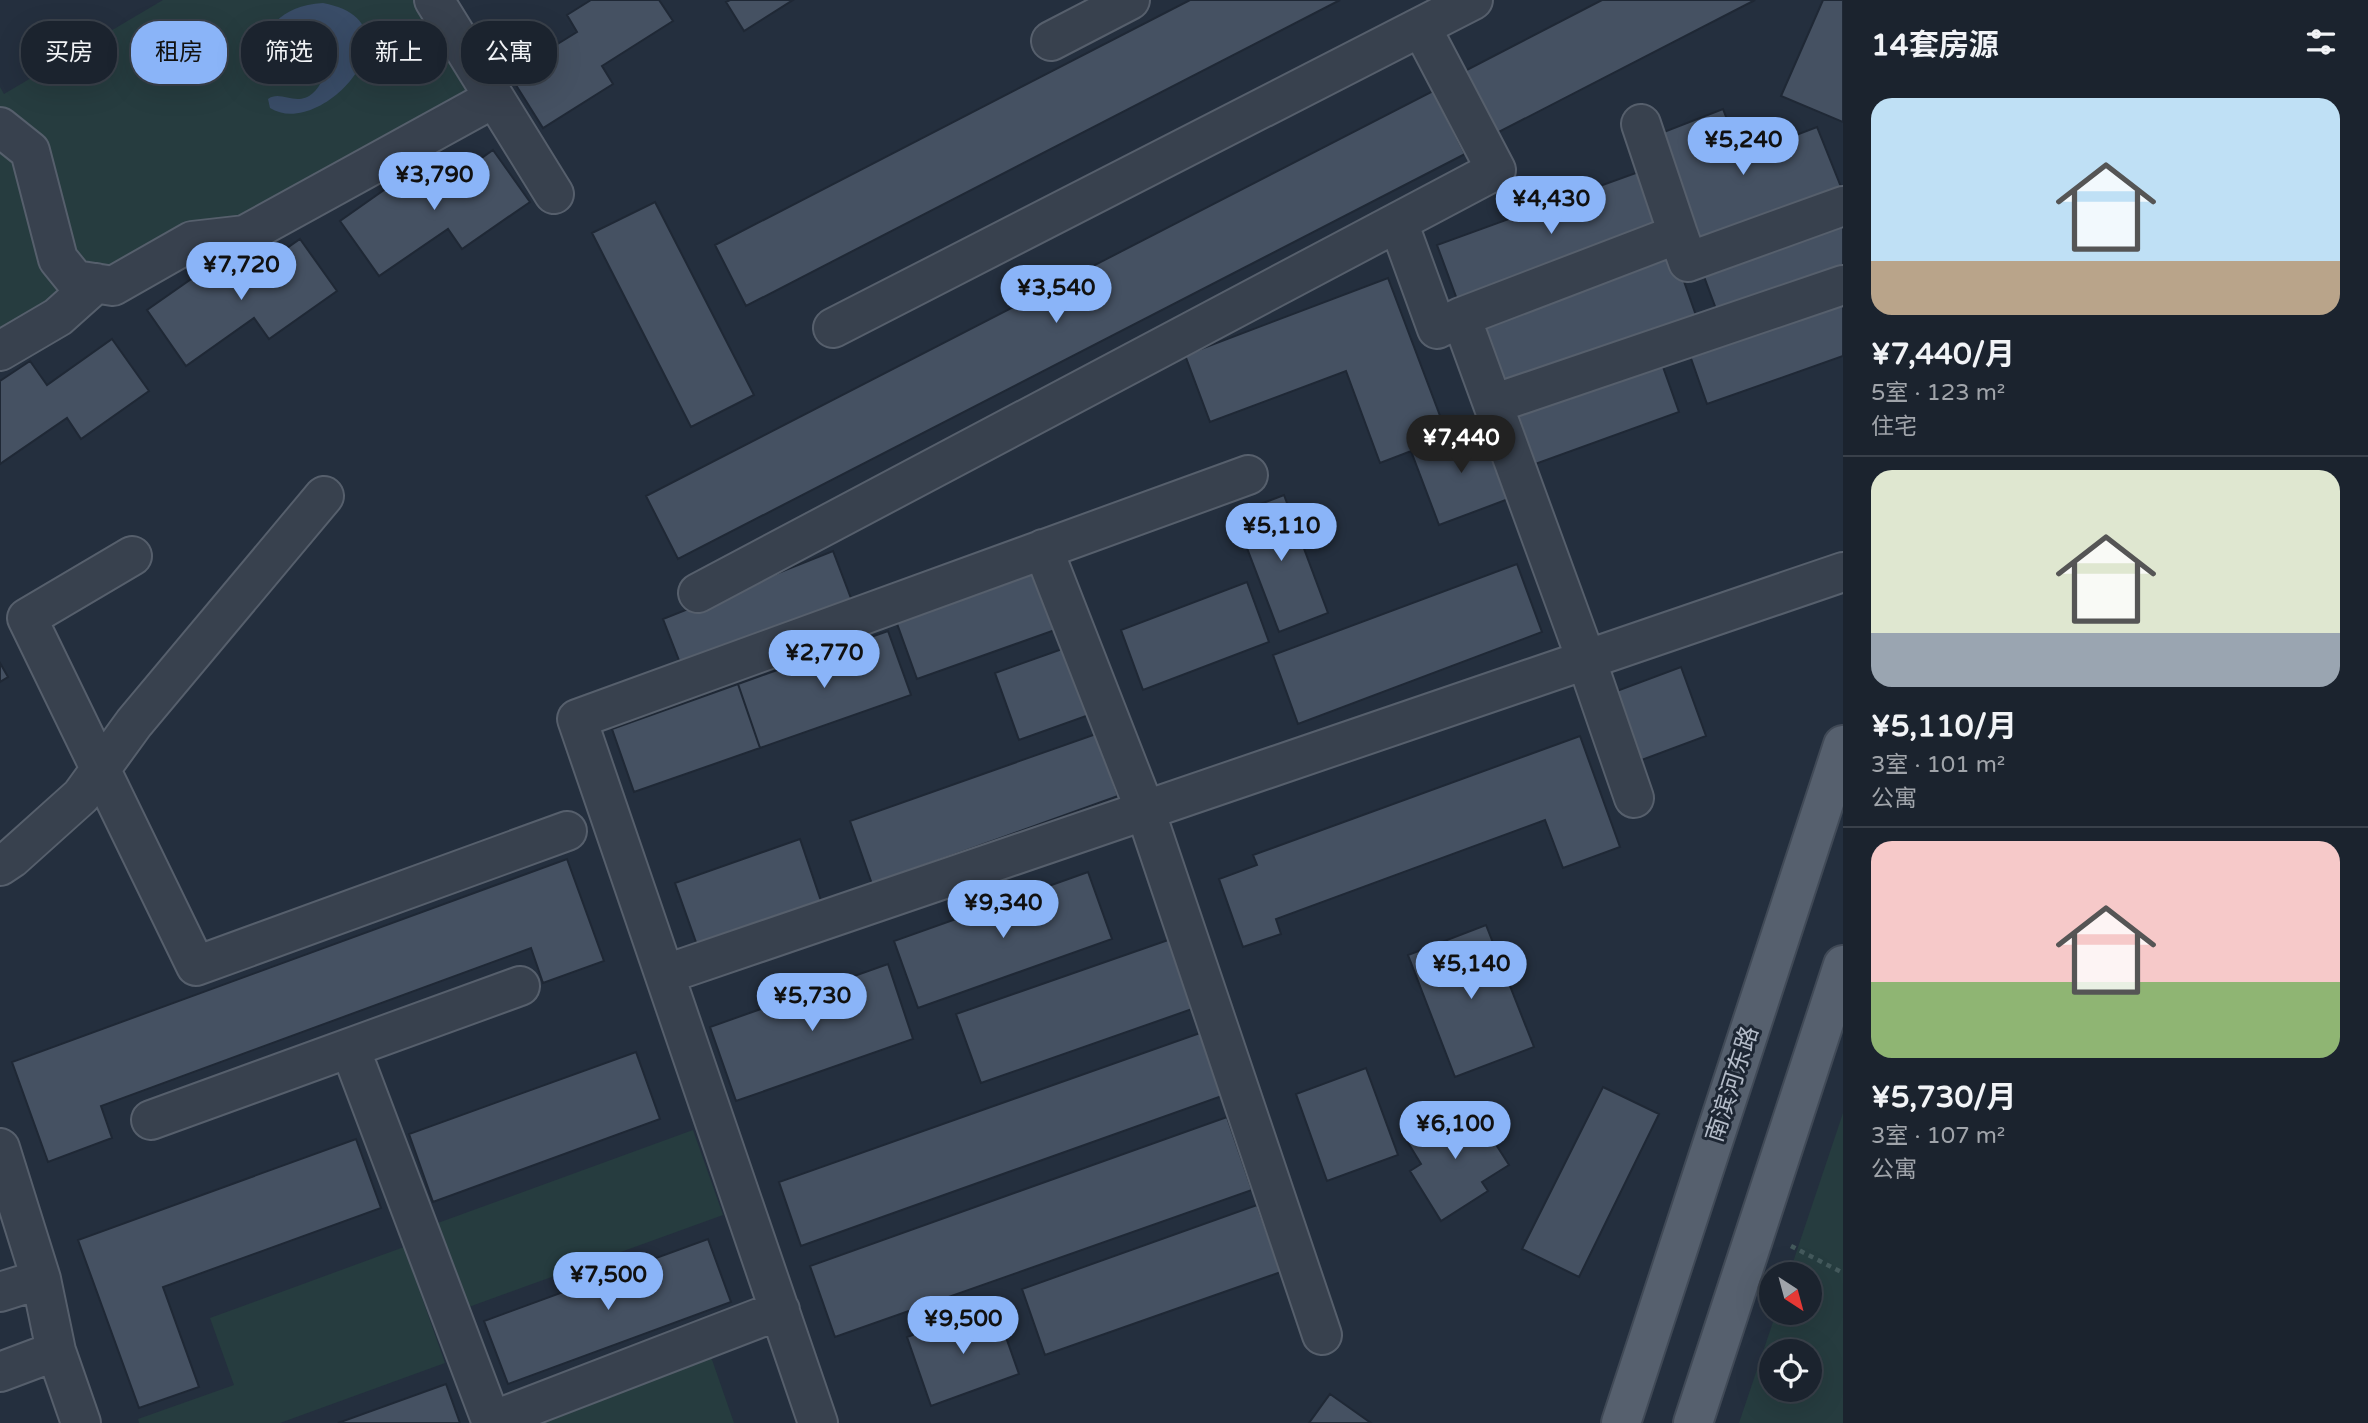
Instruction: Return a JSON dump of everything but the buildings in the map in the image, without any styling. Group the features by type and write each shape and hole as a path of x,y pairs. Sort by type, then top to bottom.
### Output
{"main road":[{"name":"南滨河东路","path":"1621,1423 1843,745"},
{"path":"1693,1423 1843,965"}],"street":[{"path":"434,0 554,194"},
{"path":"1051,41 1130,0"},
{"path":"833,328 1473,0"},
{"path":"698,593 1496,170 1420,27"},
{"path":"0,127 30,151 58,259 75,279 113,286 191,242 245,235 494,98"},
{"path":"1641,124 1688,262 1843,206"},
{"path":"1398,222 1437,329 1461,317 1678,234"},
{"path":"0,351 58,317 96,283"},
{"path":"1493,404 1843,285"},
{"path":"1461,317 1634,798"},
{"path":"818,1423 577,719 1248,475"},
{"path":"0,866 81,796 134,723 324,496"},
{"path":"1044,549 1145,810 1322,1335"},
{"path":"132,556 27,618 196,965 567,831"},
{"path":"666,974 1843,572"},
{"path":"151,1120 520,986"},
{"path":"350,1048 492,1422 780,1310"},
{"path":"0,1148 41,1279 56,1351 81,1423"},
{"path":"0,1292 41,1279"},
{"path":"0,1372 56,1351"}],"path":[{"path":"1757,1228 1843,1273"}],"green space":[{"path":"163,0 424,0 436,21 351,21 351,84 447,84 447,39 461,62 461,84 475,86 52,336 0,345 0,87 4,94 21,84 117,84 117,27"},
{"path":"1843,1113 1843,1423 1739,1423 1759,1364 1759,1402 1822,1402 1822,1339 1767,1339 1772,1325 1822,1325 1822,1262 1793,1262"},
{"path":"693,1130 723,1215 466,1308 435,1224"},
{"path":"404,1247 445,1363 280,1423 139,1423 138,1419 234,1385 210,1318"},
{"path":"710,1354 734,1423 522,1423"}],"water":[{"path":"323,3 352,14 357,21 351,21 351,79 337,94 315,108 291,114 270,108 268,99 278,96 301,99 313,93 320,84 337,84 337,21 277,21 297,8"}]}
